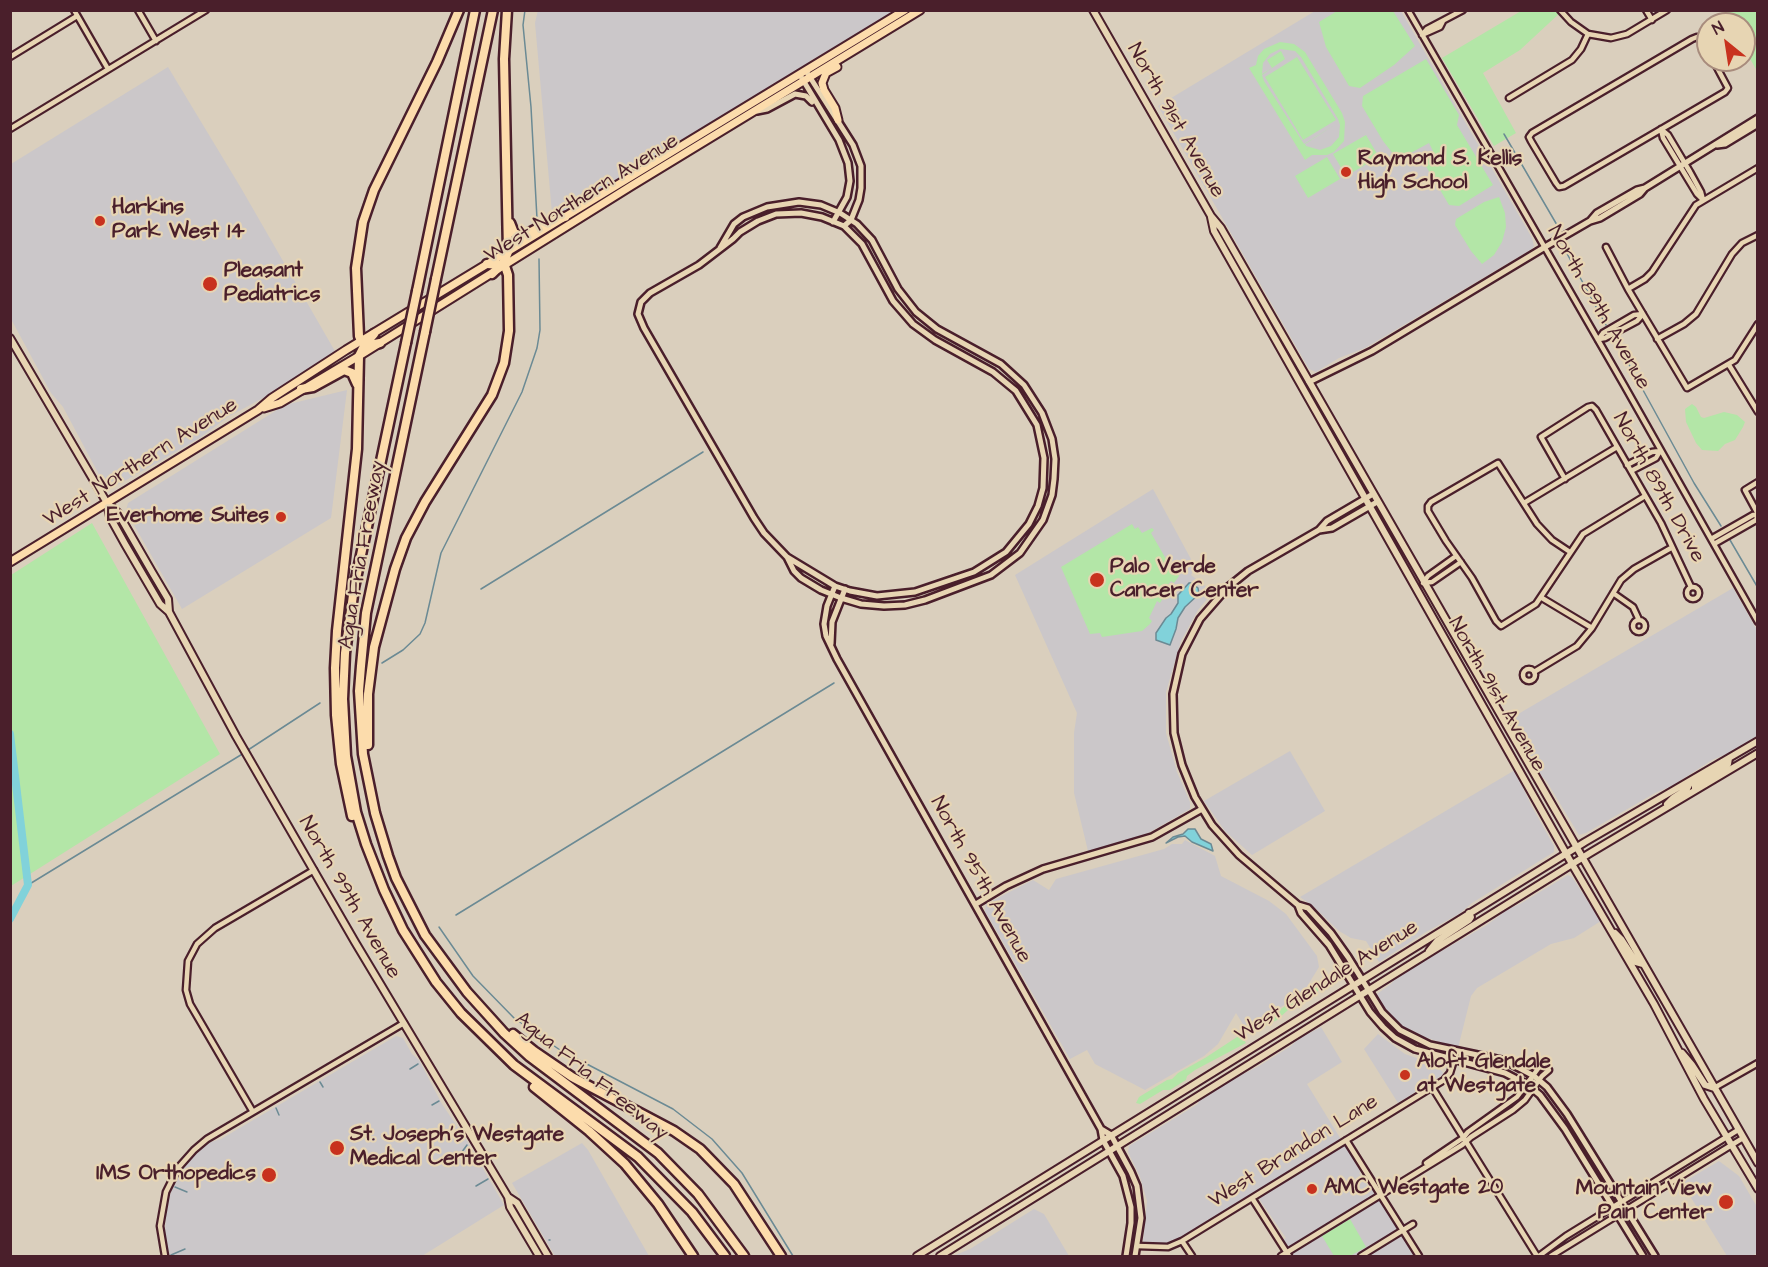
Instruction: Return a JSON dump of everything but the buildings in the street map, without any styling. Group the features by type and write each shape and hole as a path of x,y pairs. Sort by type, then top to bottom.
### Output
{"highway":[{"path":"363,343 358,327 356,268 358,243 366,210 459,10"},
{"name":"Agua Fria Freeway","path":"475,10 347,627 344,738 351,784 366,844 384,890 412,946 436,982 461,1013 514,1065 638,1157 668,1185 692,1212 725,1257"},
{"name":"Agua Fria Freeway","path":"493,10 364,631 359,691 363,754 370,794 388,856 416,918 435,950 478,1005 529,1056 658,1153 698,1194 744,1257"},
{"path":"492,274 503,265 508,252 504,59 507,10"},
{"path":"508,215 512,229 519,236 527,236 554,220 565,217"},
{"path":"487,264 503,265"},
{"path":"370,794 372,777 368,739 368,694 374,647 383,607 414,522 477,420 498,380 504,363 509,331 508,275 503,265"},
{"path":"374,334 363,343 359,356 357,449 335,668 336,715 341,764 352,816 370,870 384,890"},
{"path":"363,343 371,345 380,343"},
{"path":"301,389 313,387 345,370 354,375 358,388"},
{"path":"478,1005 534,1051 572,1077 674,1131 700,1149 717,1164 739,1190 782,1257"},
{"path":"514,1065 530,1083 589,1131 631,1171 658,1204 693,1257"}],"main road":[{"name":"West Northern Avenue","path":"374,334 638,173 755,111 905,10"},
{"name":"West Northern Avenue","path":"503,265 615,197 682,151 805,76 856,49 920,10"},
{"name":"North 91st Avenue","path":"1093,10 1211,216 1221,228 1758,1163"},
{"path":"838,120 822,80 826,73 856,49"},
{"path":"615,197 621,188 636,179 638,173"},
{"name":"North 91st Avenue","path":"1211,216 1214,231 1239,276 1758,1189"},
{"path":"1239,276 1246,272"},
{"name":"West Northern Avenue","path":"258,410 280,403 492,274"},
{"name":"North 99th Avenue","path":"10,338 107,503 110,517 125,544 160,604 169,612 240,743 508,1197 510,1207 539,1257"},
{"name":"West Northern Avenue","path":"10,562 363,343"},
{"path":"1278,345 1289,356 1300,375 1309,382"},
{"path":"1402,563 1410,568 1419,583 1423,583"},
{"path":"1502,738 1511,734"},
{"name":"West Glendale Avenue","path":"917,1257 1566,853 1758,741"},
{"name":"West Glendale Avenue","path":"940,1257 1583,857 1758,753"},
{"path":"1695,790 1695,784 1728,764 1729,758"},
{"path":"1660,811 1673,798 1688,789 1691,780"},
{"path":"1427,954 1437,941 1469,920 1471,917 1469,913"},
{"path":"1610,929 1621,939 1636,962 1643,964"},
{"path":"1677,1049 1692,1065 1705,1085 1714,1088"},
{"name":"North 99th Avenue","path":"508,1197 517,1203 548,1257"}],"street":[{"path":"74,10 108,69"},
{"path":"138,10 156,41"},
{"path":"11,128 206,10"},
{"name":"North 89th Avenue","path":"1408,10 1758,622"},
{"path":"1422,35 1427,29 1463,10"},
{"path":"1560,10 1571,22 1588,34 1603,38 1620,36 1667,10"},
{"path":"1646,10 1652,20"},
{"path":"10,57 77,16"},
{"path":"1509,98 1572,60 1581,50 1588,34"},
{"path":"1696,38 1552,121 1529,137 1559,187 1725,92 1728,88 1719,72"},
{"path":"805,76 838,120 856,151 861,166 860,194 851,220 844,226"},
{"path":"805,76 844,150 849,169 847,197 833,222"},
{"path":"755,111 767,110 787,97 799,93 810,99 822,117 830,124"},
{"path":"1309,382 1372,351 1545,247 1590,221 1600,218 1758,117"},
{"path":"1717,145 1725,144 1758,124"},
{"path":"1661,129 1663,138 1683,165 1697,194 1703,200"},
{"path":"1628,289 1652,272 1688,215 1703,200 1758,168"},
{"path":"720,248 734,224 743,217 766,207 800,202 821,205 840,213 872,240 907,302 924,320 1007,369 1024,385 1040,407 1050,431 1055,459 1054,485 1047,511 1035,534 1015,559 991,575 972,584 905,605 877,606 831,595 801,578 754,518 638,315 641,302 650,293 699,265 749,226 776,214 801,213 822,217 844,226 862,244 889,294 905,316 920,330 999,376 1016,391 1030,411 1040,432 1044,458 1044,476 1038,506 1029,524 1012,546 999,558 974,572 904,594 877,596 835,586 801,564 787,558"},
{"path":"1658,339 1696,314 1732,254 1742,243 1758,235"},
{"path":"1606,247 1628,289 1687,388 1735,360 1758,324"},
{"path":"1598,340 1603,333 1634,315 1643,314"},
{"path":"944,345 949,336"},
{"path":"1729,364 1758,412"},
{"name":"North 89th Drive","path":"1565,479 1541,437 1592,406 1661,523 1691,587"},
{"path":"1524,503 1617,447"},
{"path":"1629,468 1656,458 1660,451"},
{"path":"1570,552 1552,540 1537,524 1498,463 1431,502 1428,506 1428,511 1501,626 1542,598 1583,534 1645,495"},
{"path":"1712,542 1753,515 1758,515 1745,490 1758,482"},
{"path":"1373,494 1327,521 1319,530 1236,579 1200,619 1185,648 1173,694 1174,733 1185,776 1202,810 1230,846 1298,905 1308,908 1328,929 1391,1023 1412,1038 1439,1047 1506,1061 1534,1076 1547,1087 1563,1108 1655,1257"},
{"path":"1319,530 1332,528 1377,502"},
{"path":"1534,672 1577,646 1592,628 1621,580 1634,569 1671,548"},
{"path":"1423,583 1428,576 1456,556"},
{"path":"1423,583 1432,582 1461,562"},
{"name":"North 95th Avenue","path":"835,586 824,624 826,636 852,688 1101,1129 1103,1140 1123,1176 1130,1199 1131,1223 1126,1257"},
{"path":"831,646 832,622 845,590"},
{"path":"1613,593 1633,607 1639,620"},
{"path":"1542,598 1592,628"},
{"path":"976,904 1006,886 1042,869 1152,837 1202,810"},
{"path":"253,1112 190,1004 186,990 188,962 204,936 314,870"},
{"path":"1298,905 1301,913 1329,945 1374,1017 1395,1038 1422,1052 1499,1071 1534,1089 1552,1109 1643,1257"},
{"path":"165,1257 160,1234 161,1214 166,1192 178,1168 201,1143 404,1023"},
{"name":"West Brandon Lane","path":"1137,1246 1168,1247 1182,1241 1432,1087 1448,1076 1454,1060"},
{"path":"1464,1140 1468,1132 1511,1102 1528,1084 1543,1062"},
{"path":"1714,1088 1758,1063"},
{"path":"1281,1257 1288,1255 1518,1107 1549,1070"},
{"path":"1432,1087 1538,1257 1566,1236 1738,1130"},
{"name":"North 95th Avenue","path":"1101,1129 1111,1135 1117,1145 1134,1178 1139,1196 1141,1218 1135,1257"},
{"path":"1551,1257 1743,1138"},
{"path":"1346,1140 1419,1257"},
{"path":"1252,1198 1288,1255"},
{"path":"1361,1257 1413,1224"},
{"path":"1182,1241 1192,1257"}],"shaded area":[{"path":"538,10 898,11 810,61 792,76 686,137 668,151 582,203 554,217 535,23"},
{"name":"Raymond S. Kellis High School","path":"1315,11 1401,11 1532,238 1534,246 1365,348 1339,358 1316,372 1309,369 1158,106"},
{"path":"168,67 336,353 274,392 228,417 201,437 112,488 104,484 63,407 51,393 11,319 11,164"},
{"path":"347,390 331,518 182,609 126,511 128,503 285,405"},
{"path":"1153,489 1192,561 1195,568 1191,575 1213,592 1198,610 1181,641 1166,692 1166,733 1177,772 1190,802 1190,809 1138,839 1088,851 1074,793 1074,733 1077,713 1015,575"},
{"path":"1733,588 1757,630 1757,736 1712,760 1672,786 1579,835 1547,782 1539,773 1520,735 1508,720"},
{"path":"1290,751 1325,811 1252,855 1225,831 1204,801"},
{"path":"1515,770 1554,846 1554,852 1472,903 1459,914 1379,962 1366,941 1351,938 1339,931 1300,897"},
{"path":"1185,840 1215,856 1221,876 1269,901 1286,914 1317,956 1319,967 1303,993 1246,1029 1236,1013 1218,1044 1204,1056 1145,1090 1095,1064 1087,1050 1070,1059 985,911 986,904 1033,880 1049,890 1056,879 1164,849 1172,844 1182,844"},
{"path":"1568,875 1572,877 1601,921 1574,938 1551,944 1477,988 1471,996 1458,1048 1415,1034 1398,1023 1382,1005 1377,994 1398,976"},
{"path":"1321,1027 1342,1062 1307,1084 1369,1189 1372,1188 1375,1192 1415,1256 1292,1256 1282,1240 1286,1238 1255,1193 1176,1242 1163,1245 1143,1242 1147,1201 1140,1177 1128,1152 1129,1146 1198,1104 1199,1100 1231,1080 1259,1066 1298,1039"},
{"path":"1378,1034 1405,1054 1437,1065 1442,1075 1398,1103 1364,1049"},
{"name":"St. Joseph's Westgate Medical Center","path":"396,1036 403,1038 412,1054 419,1060 442,1104 467,1141 504,1205 422,1256 169,1256 165,1234 166,1209 173,1185 190,1159 208,1143 221,1139"},
{"path":"582,1143 649,1256 555,1256 512,1183"},
{"path":"1719,1161 1739,1176 1757,1207 1757,1253 1752,1256 1727,1256 1682,1183"},
{"path":"1034,1209 1044,1214 1069,1256 953,1256 970,1249"}],"green space":[{"path":"1337,11 1393,11 1415,46 1394,65 1360,88 1349,86 1326,47 1319,22"},
{"path":"1521,11 1562,11 1520,50 1483,73 1516,133 1494,146 1442,58"},
{"path":"1757,11 1757,71 1756,12 1724,12"},
{"path":"1280,42 1294,44 1305,52 1342,113 1345,122 1344,141 1334,152 1327,155 1312,155 1305,160 1249,68 1256,65 1258,56 1264,49","holes":["1280,49 1295,51 1301,57 1340,125 1339,137 1331,146 1320,150 1305,144 1333,126 1304,144 1262,75 1285,59 1281,51 1267,60 1272,68 1262,74 1263,63 1270,54"]},
{"path":"1297,57 1336,120 1303,140 1265,77"},
{"path":"1426,59 1459,115 1457,125 1493,185 1459,206 1449,205 1421,158 1433,151 1429,143 1398,160 1383,141 1362,106 1363,96"},
{"path":"1366,135 1379,157 1346,176 1333,154"},
{"path":"1327,157 1340,179 1308,198 1295,176"},
{"path":"1499,197 1505,213 1506,227 1502,242 1494,255 1482,264 1455,225 1456,219 1484,202"},
{"path":"1692,404 1704,418 1724,412 1737,415 1745,422 1735,440 1725,444 1718,451 1702,450 1686,422 1685,409"},
{"path":"92,523 220,754 11,886 11,575"},
{"path":"1132,524 1142,533 1152,528 1154,530 1151,533 1173,571 1176,570 1179,576 1174,583 1171,581 1165,588 1162,593 1165,595 1160,603 1157,601 1149,618 1152,621 1142,631 1102,637 1100,633 1090,634 1061,567"},
{"path":"1318,983 1321,986 1317,992 1288,1010 1277,1020 1264,1026 1259,1023 1307,992"},
{"path":"1237,1037 1242,1037 1246,1043 1195,1070 1187,1076 1186,1080 1170,1090 1163,1090 1140,1104 1136,1103 1139,1097 1172,1079"},
{"path":"1350,1219 1366,1247 1350,1256 1334,1256 1322,1236"}],"water":[{"path":"1189,583 1198,588 1199,594 1185,607 1178,618 1170,645 1156,640 1156,633 1178,603 1178,595"},
{"path":"1188,829 1195,829 1201,839 1211,844 1213,851 1192,842 1185,836 1166,843"}],"waterway":[{"path":"525,10 523,25 531,107 537,219"},
{"path":"1504,134 1557,225"},
{"path":"1565,250 1606,325"},
{"path":"382,663 403,650 420,634 425,623 441,553 522,392 537,348 540,330 539,259"},
{"path":"1615,339 1694,483 1721,526"},
{"path":"481,589 703,452"},
{"path":"1730,540 1758,588"},
{"path":"456,915 834,683"},
{"path":"248,750 320,703"},
{"path":"10,734 28,885 10,919"},
{"path":"28,885 244,753"},
{"path":"439,927 473,976 514,1018 560,1050 673,1109 712,1139 742,1173 793,1256"},
{"path":"410,1069 418,1064"},
{"path":"320,1082 323,1087"},
{"path":"432,1105 439,1101"},
{"path":"276,1108 279,1115"},
{"path":"459,1156 467,1145"},
{"path":"476,1186 488,1179"},
{"path":"175,1187 187,1192"},
{"path":"171,1255 185,1249"}],"place":[{"name":"Raymond S. Kellis High School","path":"1346,172"},
{"name":"Harkins Park West 14","path":"100,221"},
{"name":"Pleasant Pediatrics","path":"210,284"},
{"name":"Everhome Suites","path":"281,517"},
{"name":"Palo Verde Cancer Center","path":"1097,580"},
{"name":"Aloft Glendale at Westgate","path":"1405,1075"},
{"name":"St. Joseph's Westgate Medical Center","path":"337,1148"},
{"name":"IMS Orthopedics","path":"269,1175"},
{"name":"AMC Westgate 20","path":"1312,1189"},
{"name":"Mountain View Pain Center","path":"1726,1202"}]}
